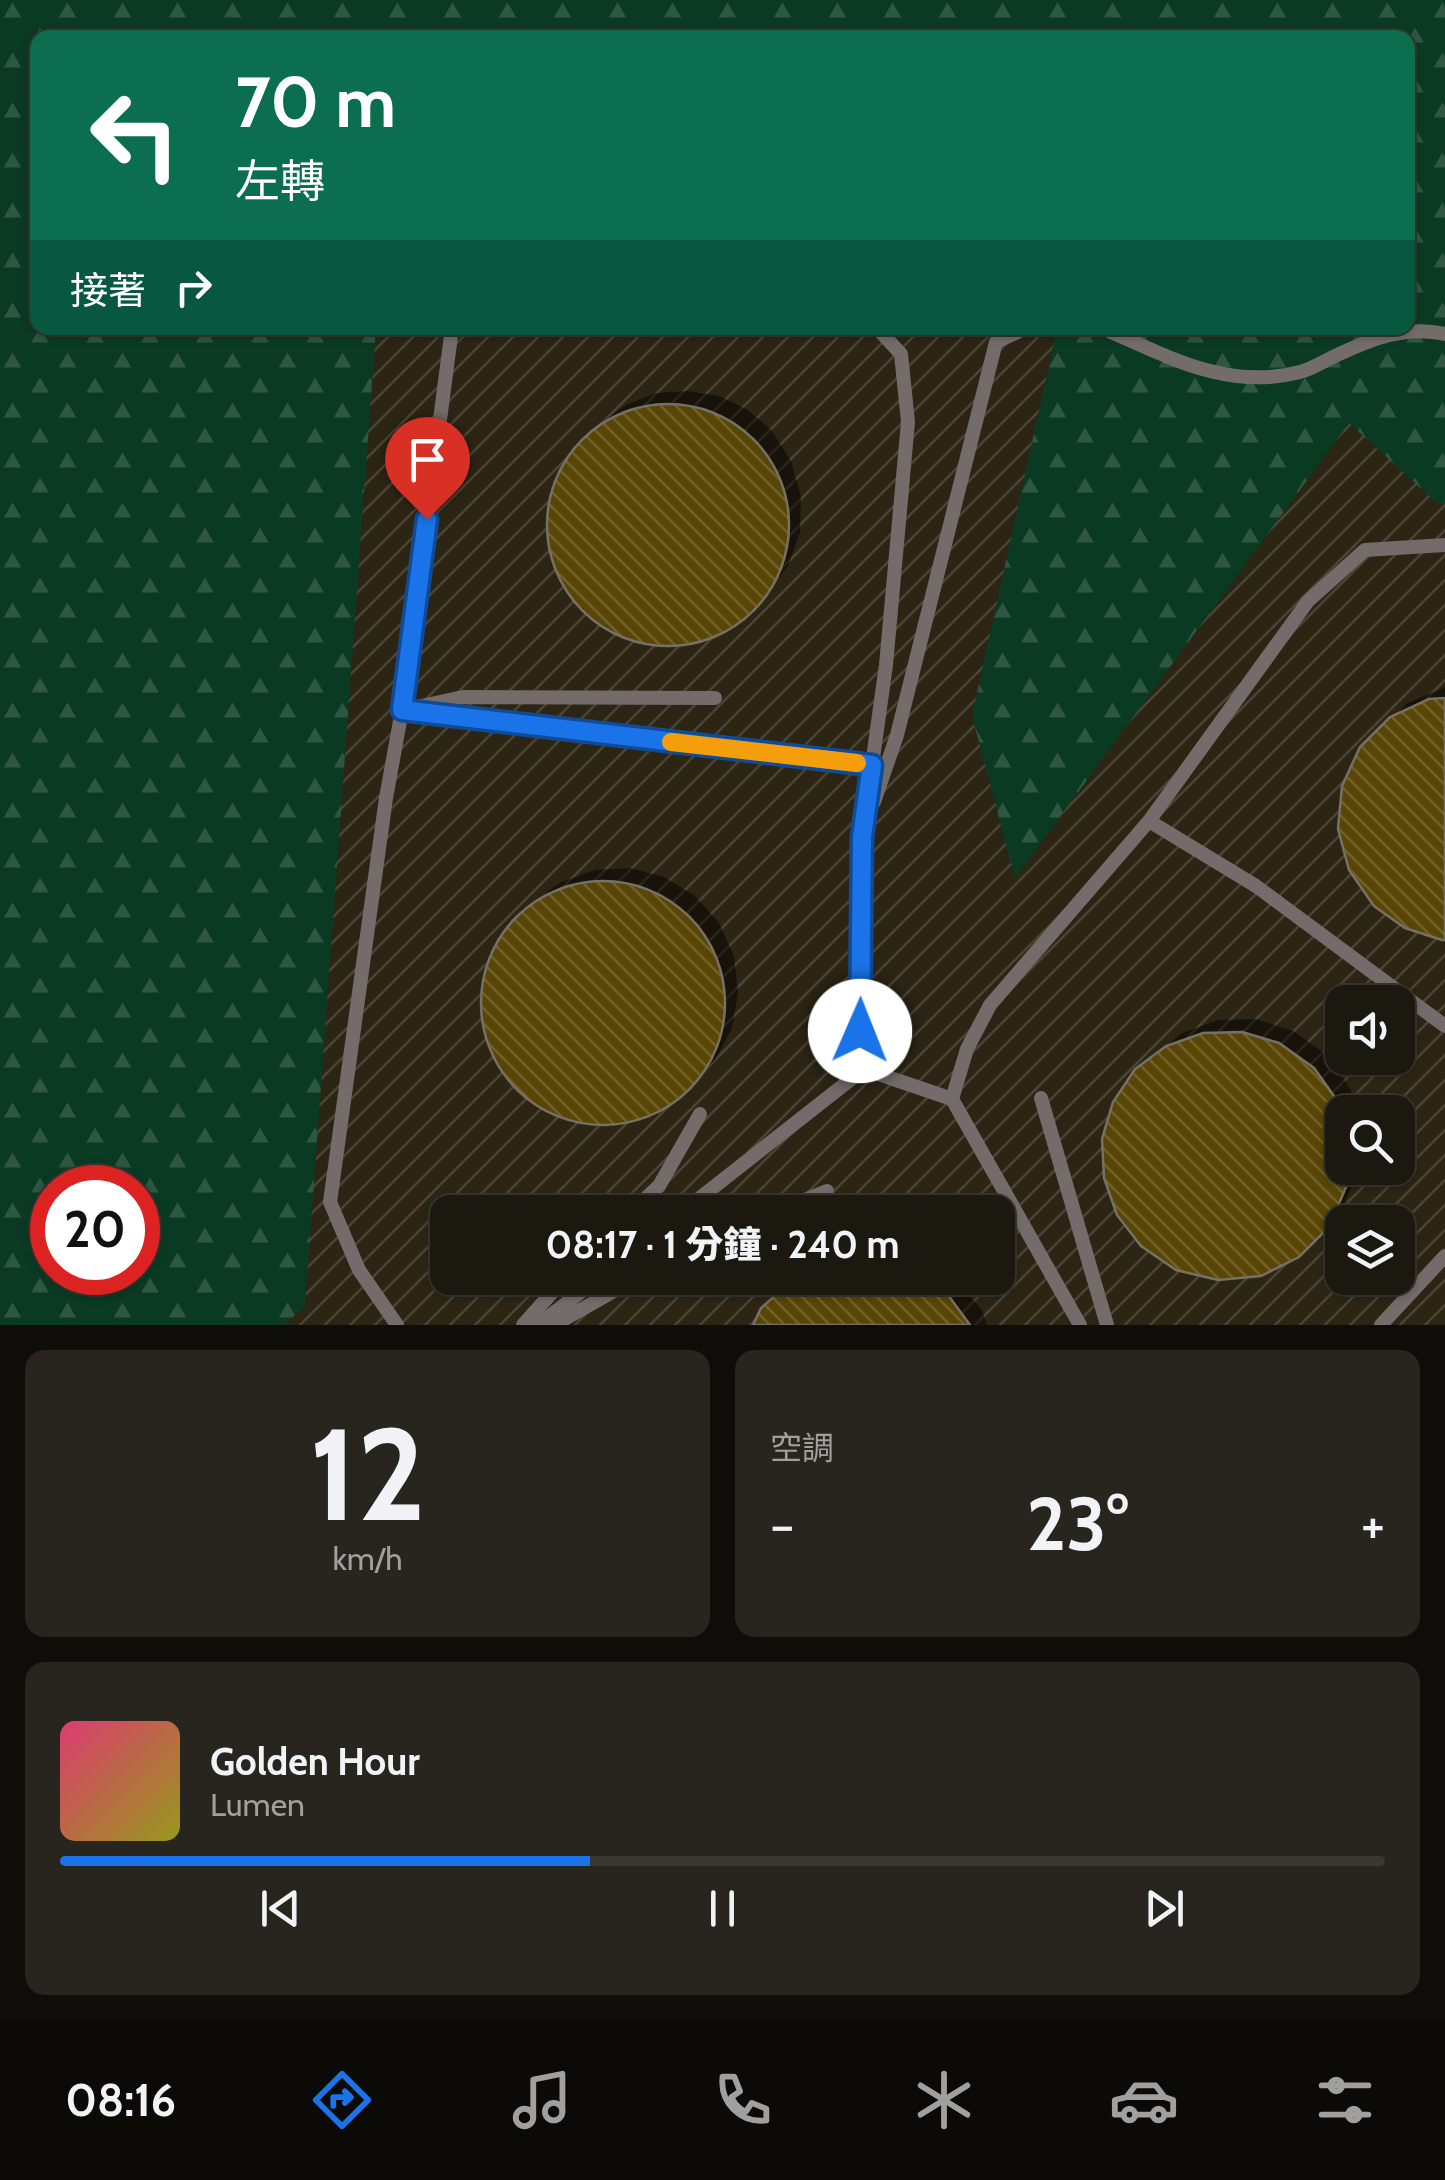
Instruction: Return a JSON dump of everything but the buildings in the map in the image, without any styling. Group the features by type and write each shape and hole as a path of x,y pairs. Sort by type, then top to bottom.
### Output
{"lane":[{"path":"1415,329 1445,334"},
{"path":"397,1325 359,1270 330,1202 386,798 402,710 451,335"},
{"path":"864,1069 860,1031 862,837 886,666 908,422 901,354 883,335"},
{"path":"862,837 897,734 996,342 1011,335"},
{"path":"1118,335 1229,378 1301,372 1367,340 1389,335"},
{"path":"952,1099 966,1050 990,1005 1149,821 1308,601 1365,550 1445,545"},
{"path":"402,710 463,698 715,698"},
{"path":"402,710 872,765"},
{"path":"1149,821 1256,886 1445,1026"},
{"path":"864,1069 952,1099 1080,1325"},
{"path":"704,1195 864,1069"},
{"path":"1041,1098 1108,1325"},
{"path":"649,1195 659,1186 700,1114"},
{"path":"816,1195 826,1191"},
{"path":"1381,1325 1445,1256"},
{"path":"522,1325 549,1295"},
{"path":"538,1325 577,1295"},
{"path":"554,1325 607,1295"}],"shaded area":[{"path":"1445,0 1445,1325 0,1325 38,335 1415,335 1415,31"}],"green space":[{"path":"0,0 1445,0 1445,504 1436,502 1349,423 1015,878 972,716 1055,335 1415,335 1415,30 30,30 30,335 375,335 305,1306 284,1325 0,1325"}],"slow traffic":[{"path":"671,742 857,763"}],"route":[{"path":"427,519 402,710 872,765 862,837 860,1031"}]}
